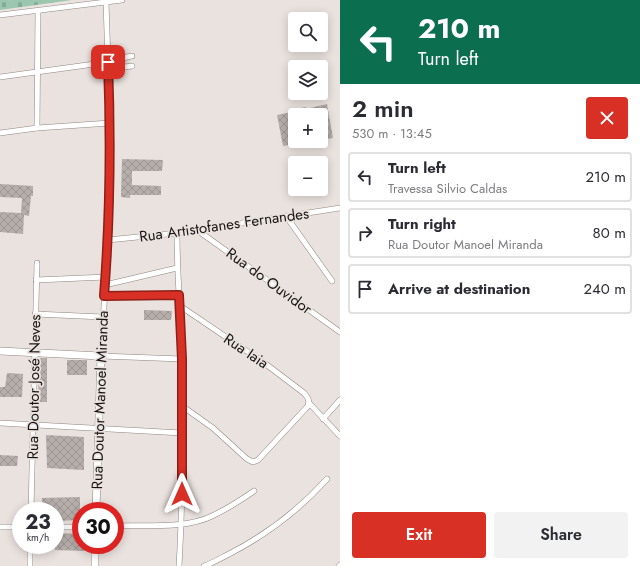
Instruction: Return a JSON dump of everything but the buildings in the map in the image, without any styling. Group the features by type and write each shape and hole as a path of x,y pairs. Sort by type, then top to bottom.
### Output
{"street":[{"path":"0,15 122,0"},
{"name":"Rua Doutor Manoel Miranda","path":"96,502 102,317 108,240 110,123 106,2"},
{"path":"37,128 38,11"},
{"path":"117,62 125,57 132,56"},
{"path":"0,77 108,62 117,62 125,66 132,66"},
{"path":"0,133 37,128 110,123"},
{"name":"Rua Artistofanes Fernandes","path":"108,240 178,233 340,208"},
{"path":"286,216 332,281"},
{"name":"Rua do Ouvidor","path":"197,230 340,332"},
{"path":"178,233 177,268 182,359 182,524 179,566"},
{"name":"Rua Doutor José Neves","path":"30,502 37,263"},
{"path":"105,285 177,268"},
{"path":"36,280 106,277"},
{"path":"104,296 179,295"},
{"name":"Rua Iaia","path":"180,306 263,362 304,393 323,419 340,436"},
{"path":"35,314 102,317"},
{"path":"0,351 182,359"},
{"path":"323,419 340,400"},
{"path":"182,406 213,428 247,459 253,462 258,460 308,406 309,401"},
{"path":"0,423 182,433"},
{"path":"204,566 244,546 263,534 309,499 327,479"},
{"path":"124,526 182,524 194,522 211,517 254,491"},
{"path":"0,527 12,527"},
{"path":"30,554 30,566"},
{"path":"95,554 95,566"}],"green space":[{"path":"0,0 72,0 0,10"}],"route":[{"path":"108,62 110,123 109,184 108,240 104,296 179,295 182,359 182,494"}]}
